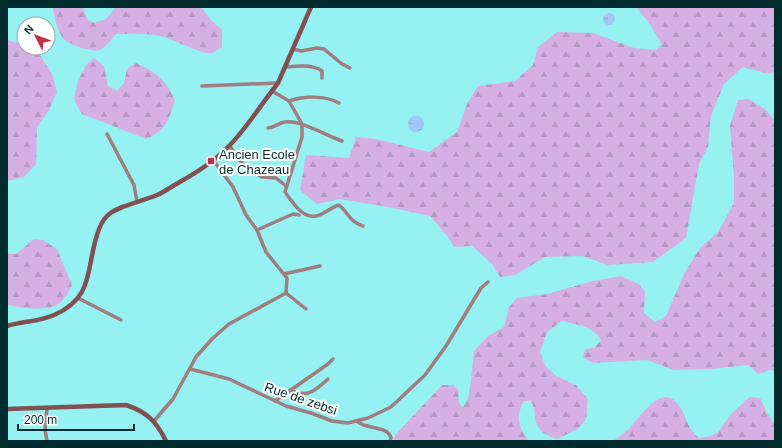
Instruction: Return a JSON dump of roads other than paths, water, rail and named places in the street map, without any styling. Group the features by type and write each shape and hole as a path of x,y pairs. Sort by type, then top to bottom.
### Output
{"main road":[{"path":"7,326 38,321 54,316 70,306 78,298 86,284 95,242 102,221 108,215 112,212 157,195 213,160 230,146 278,83 311,7"},
{"path":"7,409 126,406 148,415 161,431 166,441"}],"street":[{"path":"293,49 300,51 317,48 324,49 342,64 350,68"},
{"path":"285,67 314,67 322,71 322,78"},
{"path":"202,86 278,83"},
{"path":"272,92 289,101 302,124 302,137 285,192 299,209 308,215 316,216 334,206 339,205 345,210 354,223 363,226"},
{"path":"289,101 298,98 328,98 339,103"},
{"path":"268,128 275,128 285,122 302,124 342,141"},
{"path":"107,134 134,185 137,202"},
{"path":"230,146 238,159 250,170 262,177 276,178 286,186"},
{"path":"213,160 233,187 246,215 257,230 266,252 284,274 286,278 286,293"},
{"path":"257,230 293,214 299,216"},
{"path":"284,274 320,266"},
{"name":"Rue de zebsi","path":"190,369 229,378 275,401 332,421 348,423 368,418 391,407 425,374 446,346 481,288 488,282"},
{"path":"286,293 306,309"},
{"path":"154,421 173,400 196,357 212,339 228,324 286,293"},
{"path":"78,298 121,320"},
{"path":"275,401 333,359"},
{"path":"291,390 301,394 314,391 328,379"},
{"path":"47,408 45,430 47,441"},
{"path":"357,421 361,425 389,433 391,438 390,441"}],"water":[{"path":"609,13 613,15 615,19 613,23 609,25 605,23 603,19 605,15"},
{"path":"416,116 422,118 424,124 422,130 416,132 410,130 408,124 410,118"}],"place":[{"name":"Ancien Ecole de Chazeau","path":"211,161"}]}
